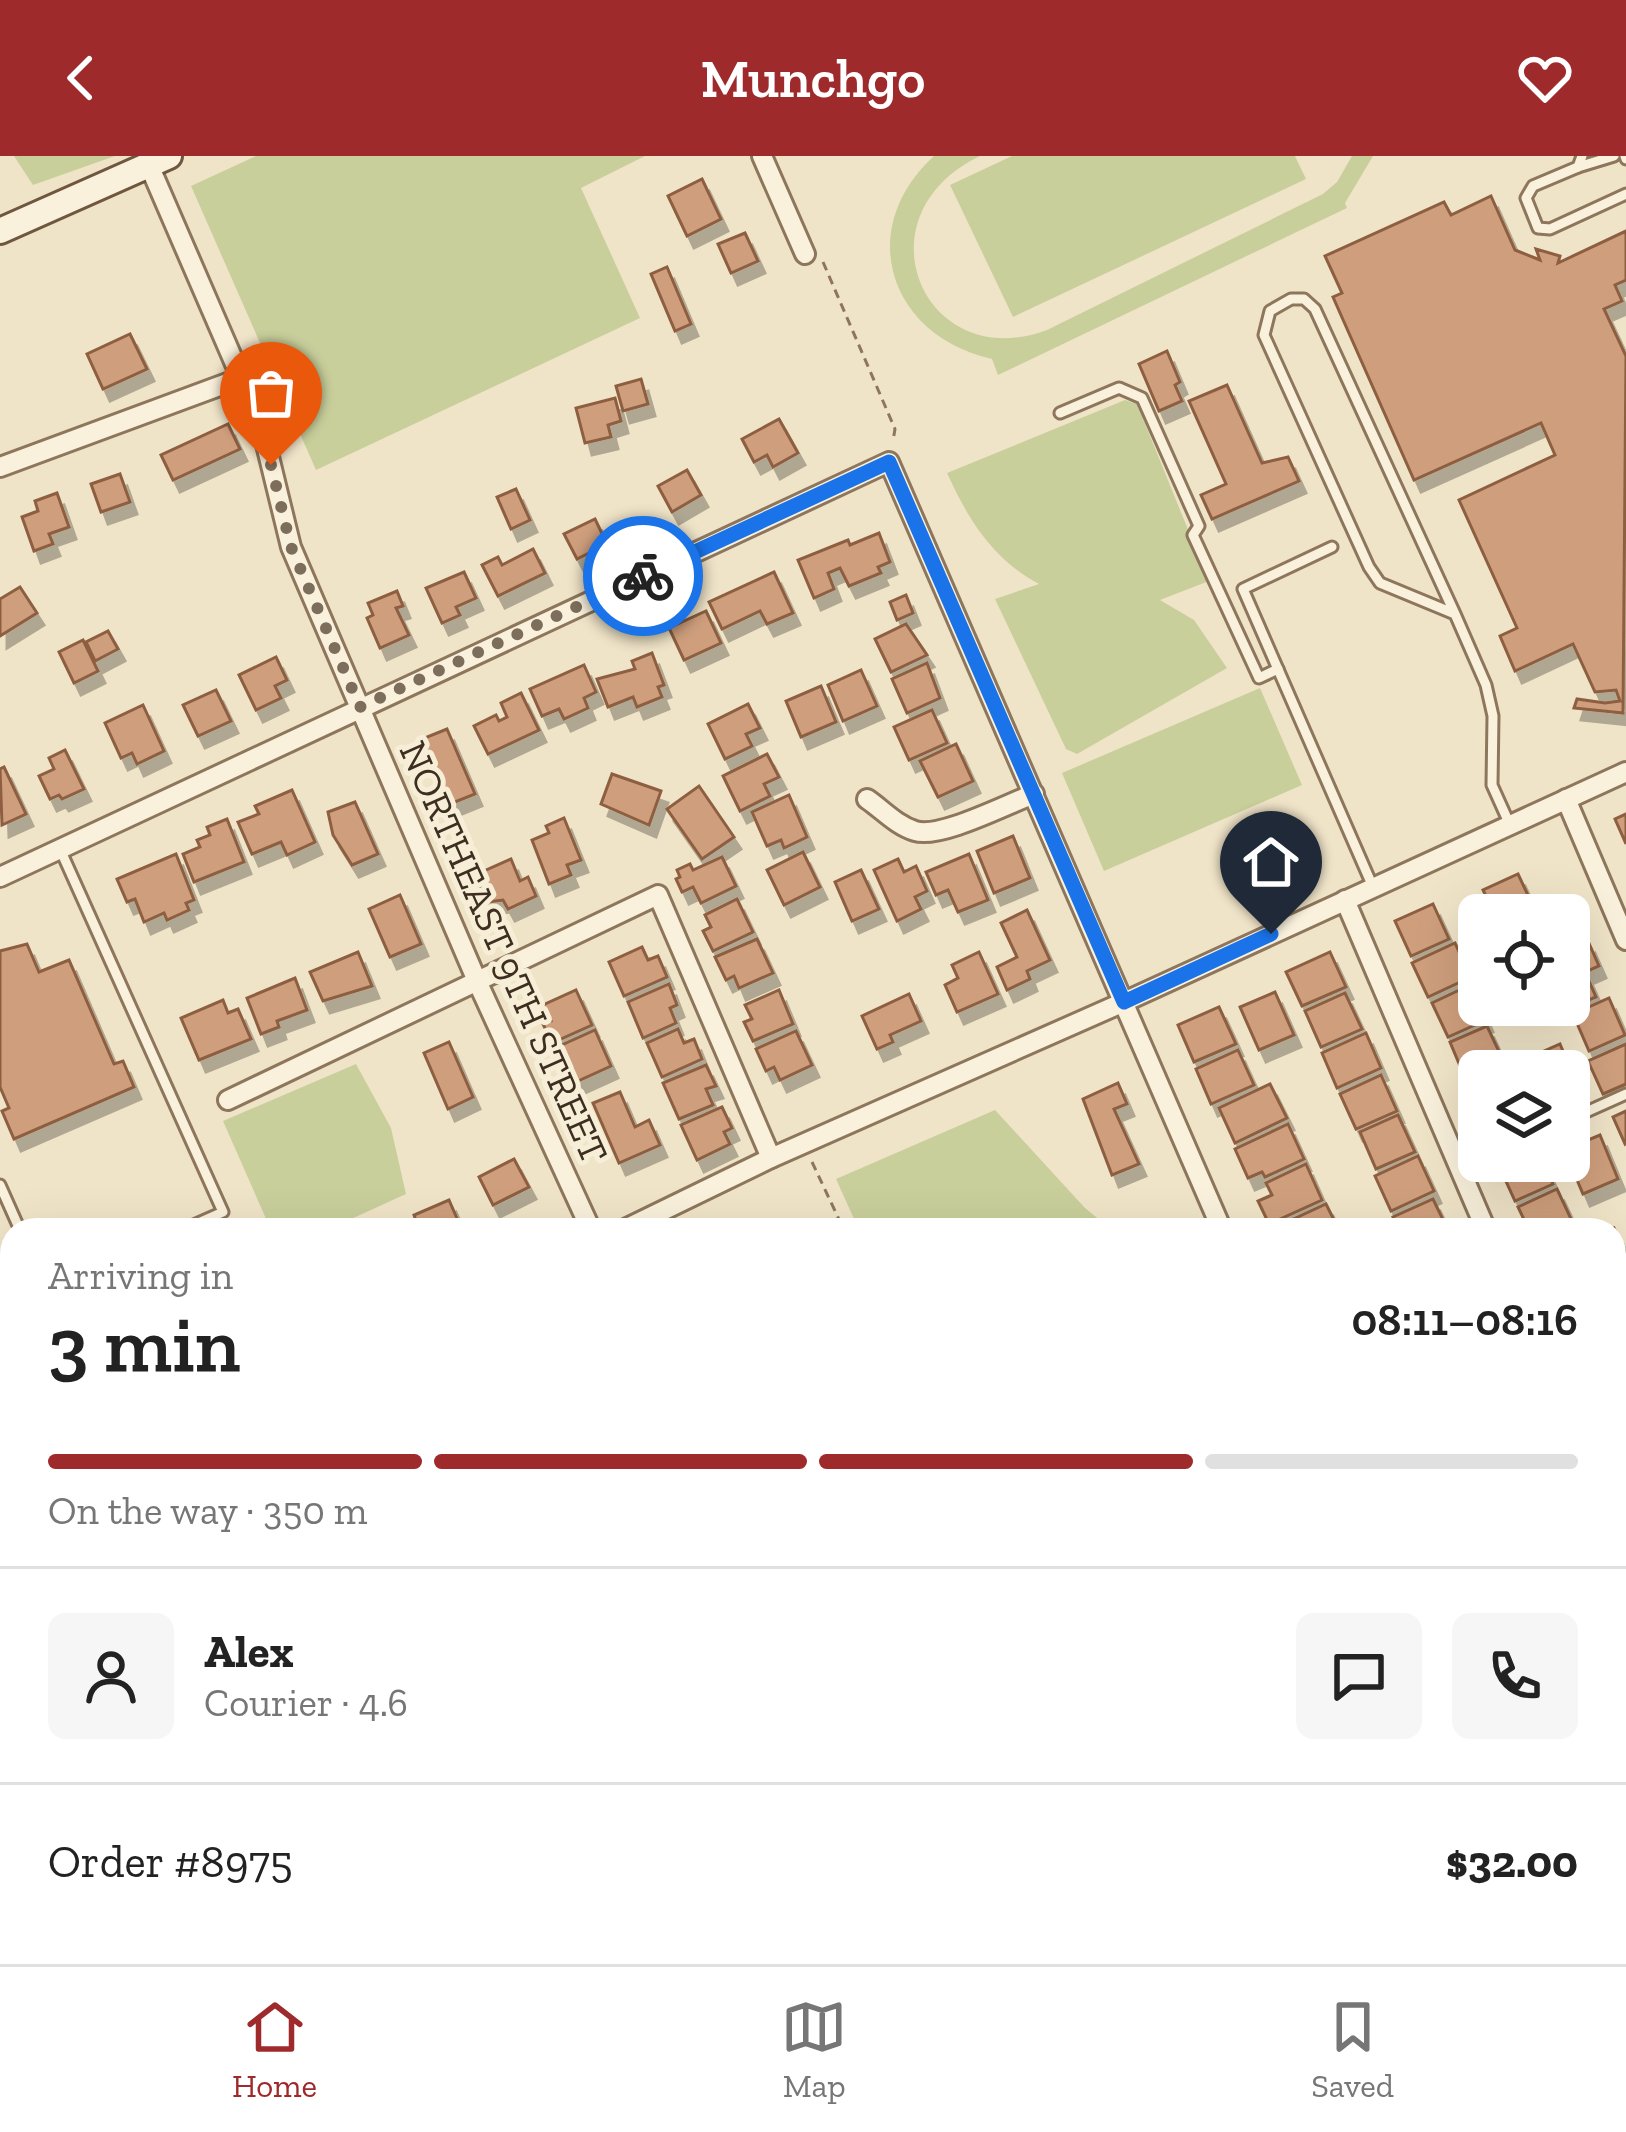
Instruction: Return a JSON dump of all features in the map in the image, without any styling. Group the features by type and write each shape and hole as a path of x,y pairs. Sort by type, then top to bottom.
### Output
{"main road":[{"path":"0,231 159,161"}],"street":[{"path":"762,156 805,254"},
{"name":"NORTHEAST 9TH STREET","path":"159,161 261,424 291,547 477,981 586,1218"},
{"path":"0,467 241,378"},
{"path":"0,877 889,462 1217,1218"},
{"path":"648,1218 1626,772"},
{"path":"867,799 897,823 921,833 1034,794"},
{"path":"1566,799 1626,940"},
{"path":"228,1100 658,895 771,1158"},
{"path":"1345,900 1481,1218"}],"lane":[{"path":"1614,156 1580,162 1533,186 1526,198 1538,228 1550,229 1626,194"},
{"path":"1455,614 1380,584 1369,567 1264,334 1270,310 1304,299 1315,309 1455,614 1486,685 1493,716 1492,785 1510,825"},
{"path":"1060,413 1119,388 1142,398 1199,526 1193,535 1259,678 1278,669"},
{"path":"1332,547 1244,589 1373,887"},
{"path":"60,849 223,1212 209,1218"},
{"path":"1590,1110 1626,1094"},
{"path":"0,1185 15,1218"}],"path":[{"path":"805,254 825,263 895,429 889,462"},
{"path":"804,1144 838,1218"}],"green space":[{"path":"14,156 115,156 33,185"},
{"path":"256,156 645,156 581,188 640,318 316,470 191,186"},
{"path":"934,156 980,156 942,183 920,215 914,250 921,283 939,311 967,331 1004,338 1047,330 1323,194 1337,182 1352,156 1373,156 1345,203 1347,208 998,375 992,359 957,347 928,328 907,304 894,276 890,246 895,215 909,185"},
{"path":"1012,156 1295,156 1306,179 1013,317 950,185"},
{"path":"1125,400 1137,404 1209,581 1160,600 1194,620 1227,668 1077,754 1066,749 995,599 1039,584 1008,563 983,536 947,473"},
{"path":"1260,688 1302,785 1104,871 1062,773"},
{"path":"356,1064 391,1128 406,1194 353,1218 266,1218 223,1121"},
{"path":"995,1110 1097,1218 854,1218 836,1179"}],"building":[{"path":"702,179 721,219 687,236 668,196"},
{"path":"1491,196 1515,250 1540,260 1536,249 1560,256 1558,263 1626,231 1626,280 1615,285 1622,301 1604,309 1626,356 1623,713 1574,708 1577,699 1620,701 1616,690 1595,692 1573,644 1515,671 1500,636 1517,628 1459,500 1555,455 1541,423 1414,480 1333,297 1342,293 1325,256 1444,202 1451,215"},
{"path":"745,233 758,261 731,273 718,244"},
{"path":"667,267 691,324 675,331 651,274"},
{"path":"130,334 147,369 103,389 87,354"},
{"path":"1167,351 1182,401 1159,411 1139,364"},
{"path":"641,379 648,404 623,411 616,386"},
{"path":"1227,385 1262,463 1288,457 1299,481 1212,519 1201,495 1226,484 1189,401"},
{"path":"615,398 621,421 608,425 611,437 585,443 576,408"},
{"path":"779,419 798,453 773,467 767,455 754,462 742,439"},
{"path":"228,424 240,449 173,480 161,455"},
{"path":"687,470 701,495 672,512 658,486"},
{"path":"120,474 130,502 101,512 91,484"},
{"path":"516,489 530,520 511,529 497,497"},
{"path":"57,493 69,527 49,534 53,544 34,551 22,517 38,511 35,501"},
{"path":"595,519 607,544 577,559 564,534"},
{"path":"879,533 890,562 878,567 881,573 849,586 840,568 828,573 834,589 814,598 798,560"},
{"path":"533,549 545,573 498,596 482,565 498,557 502,565"},
{"path":"464,572 476,598 456,607 460,615 442,623 426,588"},
{"path":"774,572 793,613 767,624 760,611 722,629 709,602"},
{"path":"20,587 37,613 0,636 0,599"},
{"path":"397,591 403,606 396,608 409,635 380,648 367,618 373,615 368,603"},
{"path":"906,595 913,613 897,620 890,602"},
{"path":"706,611 721,643 684,660 669,628"},
{"path":"906,624 927,655 891,672 875,639"},
{"path":"108,631 118,649 95,661 86,642"},
{"path":"83,640 98,671 74,683 59,652"},
{"path":"652,653 664,685 658,687 662,697 637,707 633,697 608,707 597,679 635,669 632,661"},
{"path":"276,657 287,680 275,686 281,698 256,710 239,675"},
{"path":"927,663 940,698 907,713 892,679"},
{"path":"584,665 596,692 584,698 588,708 564,719 559,709 542,716 530,689"},
{"path":"861,670 877,706 843,721 828,685"},
{"path":"821,686 836,722 801,737 786,701"},
{"path":"216,690 231,721 198,736 183,705"},
{"path":"521,693 539,730 488,754 474,726 496,715 499,721 507,717 501,703"},
{"path":"748,704 760,728 746,734 752,746 725,759 708,724"},
{"path":"143,705 164,751 137,764 132,753 121,758 105,723"},
{"path":"932,710 947,743 909,760 894,727"},
{"path":"447,729 475,794 450,804 422,739"},
{"path":"956,744 973,781 938,797 920,761"},
{"path":"65,750 84,789 50,799 39,776 54,769 49,758"},
{"path":"767,754 779,777 764,784 770,796 740,811 723,776"},
{"path":"4,767 26,814 2,825 0,769"},
{"path":"612,774 661,791 649,825 601,804"},
{"path":"699,786 734,837 702,859 667,809"},
{"path":"292,790 315,842 287,855 281,842 252,854 238,822 259,814 255,806"},
{"path":"789,795 807,837 784,848 781,840 767,846 752,812"},
{"path":"355,802 378,854 352,865 333,835 328,812"},
{"path":"1626,814 1626,844 1615,819"},
{"path":"564,818 581,860 567,865 571,875 549,884 532,840 549,833 546,826"},
{"path":"227,819 244,862 194,882 183,854 200,847 197,840 210,835 207,827"},
{"path":"1013,836 1030,878 994,893 977,851"},
{"path":"803,852 820,887 784,905 767,870"},
{"path":"176,854 194,900 186,903 189,910 167,920 164,913 144,922 135,899 127,902 117,879"},
{"path":"969,854 988,900 958,912 948,890 936,895 926,872"},
{"path":"722,857 736,886 701,903 693,887 682,892 677,870 690,864 693,870"},
{"path":"511,859 520,881 528,877 536,896 508,909 503,900 487,902 475,875"},
{"path":"898,859 904,872 916,866 927,891 915,897 921,909 897,921 874,870"},
{"path":"861,870 879,909 852,921 835,882"},
{"path":"1518,874 1527,894 1485,894 1483,890"},
{"path":"400,895 421,944 390,957 369,909"},
{"path":"737,899 753,932 713,951 703,931 711,927 705,915"},
{"path":"1433,904 1449,939 1411,956 1395,921"},
{"path":"1027,910 1050,960 1027,971 1030,979 1007,990 997,967 1017,957 1001,923"},
{"path":"757,939 773,973 739,988 734,976 726,980 715,957"},
{"path":"1455,943 1458,983 1428,997 1412,963"},
{"path":"27,944 39,972 69,960 114,1064 123,1061 134,1087 14,1139 2,1111 9,1108 0,1087 0,951"},
{"path":"1590,946 1599,966 1590,970"},
{"path":"642,947 648,960 658,956 667,977 624,996 609,962"},
{"path":"358,952 372,986 323,1001 310,972"},
{"path":"979,952 998,994 957,1012 945,985 958,978 952,965"},
{"path":"1330,952 1346,987 1302,1006 1286,972"},
{"path":"295,978 307,1010 277,1021 279,1027 261,1034 247,998"},
{"path":"669,984 677,1005 670,1008 676,1023 643,1038 628,1002"},
{"path":"576,990 592,1025 552,1043 543,1024 551,1021 543,1005"},
{"path":"779,990 793,1024 753,1041 744,1022 752,1019 745,1005"},
{"path":"1458,991 1458,1026 1473,1026 1448,1037 1432,1003"},
{"path":"1275,992 1294,1035 1259,1050 1240,1007"},
{"path":"1345,993 1362,1029 1321,1047 1305,1011"},
{"path":"909,994 921,1021 890,1035 893,1042 877,1049 862,1016"},
{"path":"1609,998 1625,1035 1589,1050 1578,1026 1590,1026 1590,1006"},
{"path":"223,1000 228,1013 238,1009 251,1039 199,1060 181,1018"},
{"path":"1219,1007 1236,1044 1194,1062 1178,1025"},
{"path":"1487,1026 1498,1050 1458,1050 1458,1061 1450,1042"},
{"path":"678,1029 684,1043 694,1039 702,1059 662,1077 647,1043"},
{"path":"595,1030 611,1066 578,1081 571,1065 562,1069 553,1049"},
{"path":"796,1031 812,1065 780,1080 774,1067 766,1071 756,1049"},
{"path":"1366,1033 1381,1068 1337,1088 1322,1053"},
{"path":"449,1042 473,1097 448,1109 424,1053"},
{"path":"1626,1044 1626,1084 1603,1094 1590,1060"},
{"path":"1238,1050 1254,1085 1211,1104 1196,1069"},
{"path":"706,1065 716,1086 706,1089 713,1105 679,1119 663,1083"},
{"path":"1381,1075 1397,1111 1356,1129 1340,1094"},
{"path":"1118,1083 1127,1104 1114,1109 1139,1164 1112,1175 1083,1099"},
{"path":"1270,1084 1287,1118 1235,1143 1219,1108"},
{"path":"620,1092 635,1127 649,1120 660,1145 619,1163 593,1103"},
{"path":"722,1107 732,1128 724,1132 730,1144 697,1160 681,1125"},
{"path":"1626,1111 1626,1143 1625,1144 1613,1117"},
{"path":"1398,1115 1415,1152 1376,1169 1360,1132"},
{"path":"1288,1124 1304,1159 1265,1177 1262,1172 1248,1178 1235,1149"},
{"path":"1600,1135 1618,1179 1583,1194 1578,1182 1590,1182 1590,1139"},
{"path":"1418,1156 1434,1191 1391,1211 1375,1176"},
{"path":"514,1159 529,1187 493,1205 479,1177"},
{"path":"1306,1164 1322,1200 1282,1218 1266,1218 1258,1201 1272,1195 1266,1183"},
{"path":"1506,1182 1552,1182 1553,1184 1515,1201"},
{"path":"1557,1189 1571,1218 1523,1218 1518,1207"},
{"path":"1433,1199 1442,1218 1393,1218"},
{"path":"449,1200 457,1218 415,1218"},
{"path":"1326,1204 1333,1218 1296,1218"}],"way so far":[{"path":"271,465 291,547 360,707 643,576"}],"route":[{"path":"643,576 889,462 1124,1002 1271,934"}]}
